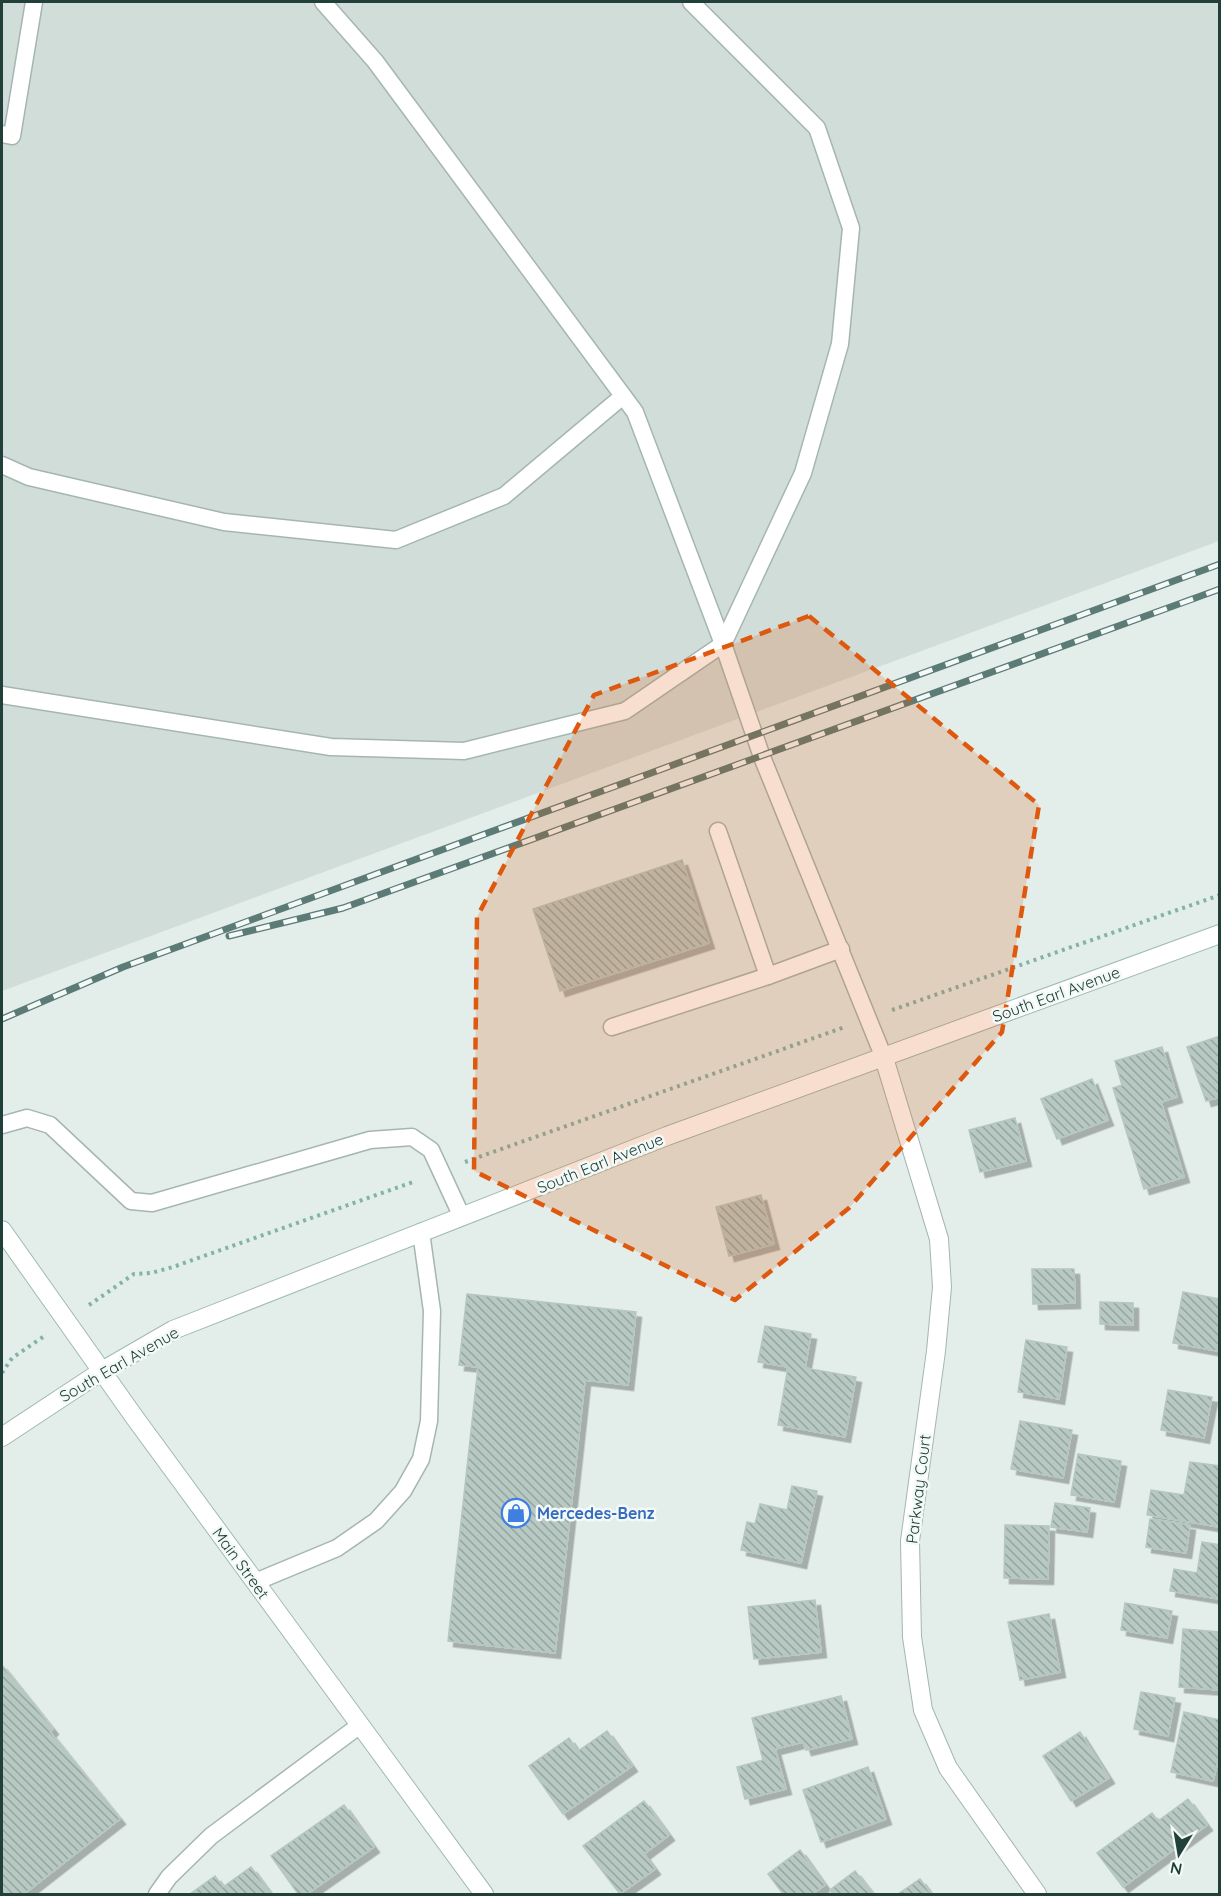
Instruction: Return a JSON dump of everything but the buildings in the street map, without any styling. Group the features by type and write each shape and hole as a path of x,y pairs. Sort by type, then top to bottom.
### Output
{"street":[{"name":"South Earl Avenue","path":"2,1437 102,1371 173,1330 667,1136 1220,934"},
{"name":"Parkway Court","path":"884,1058 939,1239 942,1287 910,1541 912,1637 923,1710 948,1768 1037,1894"},
{"name":"Main Street","path":"2,1230 255,1582 484,1894"}],"lane":[{"path":"2,134 12,136 34,2"},
{"path":"323,2 375,61 635,412 723,644 762,757 884,1058"},
{"path":"2,695 331,747 464,751 625,711 723,644 803,473 840,344 851,228 817,128 691,2"},
{"path":"2,465 28,477 224,522 396,540 504,496 623,396"},
{"path":"718,831 768,976"},
{"path":"612,1027 768,976 840,949"},
{"path":"2,1125 27,1118 50,1125 131,1201 152,1203 370,1140 412,1137 431,1150 462,1217"},
{"path":"255,1582 337,1548 376,1521 403,1491 421,1459 429,1421 432,1311 421,1232"},
{"path":"157,1894 169,1877 211,1836 360,1725"}],"path":[{"path":"134,1274 173,1268 807,1042 868,1018 1220,895"},
{"path":"2,1372 12,1358"}],"highlighted area":[{"path":"809,616 1039,805 1002,1032 849,1208 735,1300 474,1171 477,917 594,695"}],"shaded area":[{"path":"2,2 1219,2 1219,541 2,991"}],"railway":[{"path":"2,1019 123,967 1220,564"},
{"path":"229,936 343,908 1220,589"}],"place":[{"name":"Mercedes-Benz","path":"516,1513"}]}
